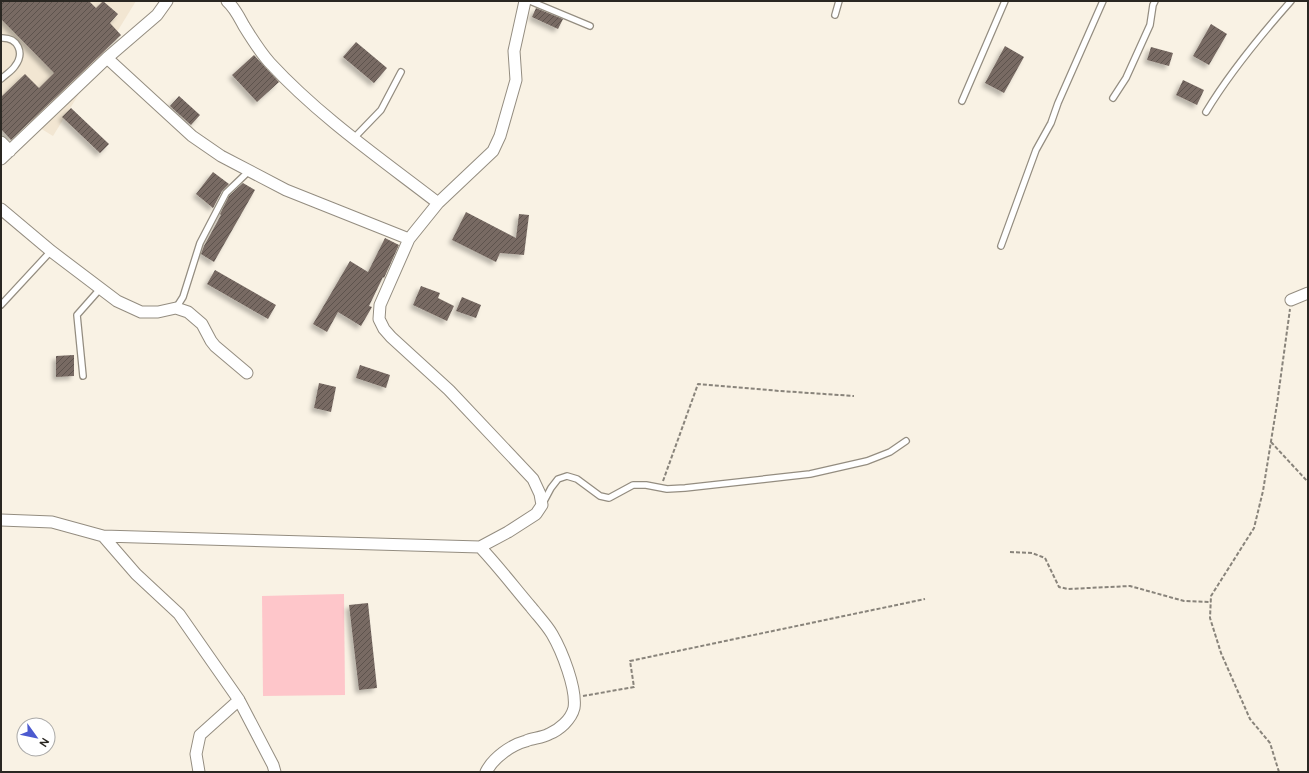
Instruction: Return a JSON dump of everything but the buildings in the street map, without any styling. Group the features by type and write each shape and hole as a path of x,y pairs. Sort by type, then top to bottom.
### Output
{"street":[{"path":"1,159 106,58 157,15 167,1"},
{"path":"1,520 52,522 103,536 480,547 508,532 536,514 542,505 540,494 533,479 449,390 391,337 384,329 379,319 380,306 409,239 438,203 493,151 500,136 516,80 514,51 525,1"},
{"path":"234,3 254,42 269,62 296,89 335,124 438,203"},
{"path":"106,58 192,136 221,156 286,190 409,239"},
{"path":"1,142 10,151"},
{"path":"1,209 51,251 117,302 141,312 158,312 176,308 188,312 202,324 215,346 247,373"},
{"path":"1291,300 1308,292"},
{"path":"103,536 136,574 179,614 239,700 273,765 275,772"},
{"path":"480,547 497,565 551,633 567,666 574,698 573,709 570,717 564,724 549,734 524,741 502,753 490,765 486,772"},
{"path":"199,772 196,754 200,735 239,700"}],"lane":[{"path":"530,1 590,26"},
{"path":"835,15 839,1"},
{"path":"962,100 1005,1"},
{"path":"1001,246 1036,150 1051,123 1064,89 1103,1"},
{"path":"1113,98 1126,78 1150,25 1155,1"},
{"path":"1206,112 1221,88 1264,31 1291,1"},
{"path":"1,38 13,40 17,44 20,56 15,66 1,79"},
{"path":"354,138 381,110 401,72"},
{"path":"176,308 183,297 200,243 226,193 250,170"},
{"path":"1,305 51,251"},
{"path":"83,376 77,315 100,289"},
{"path":"542,505 551,488 558,480 567,476 577,478 600,496 610,498 633,485 667,489 685,488 810,474 867,461 890,452 906,441"}],"path":[{"path":"1279,772 1270,743 1250,719 1222,653 1210,618 1211,596 1254,528 1263,491 1271,442 1291,300"},
{"path":"660,488 698,384 854,396"},
{"path":"1271,442 1308,482"},
{"path":"1010,552 1032,553 1045,558 1059,587 1068,589 1130,586 1184,601 1211,602"},
{"path":"574,698 634,687 630,661 925,599"}],"shaded area":[{"path":"1,1 136,1 53,136 1,104"},
{"path":"344,594 345,695 263,696 262,596"}]}
